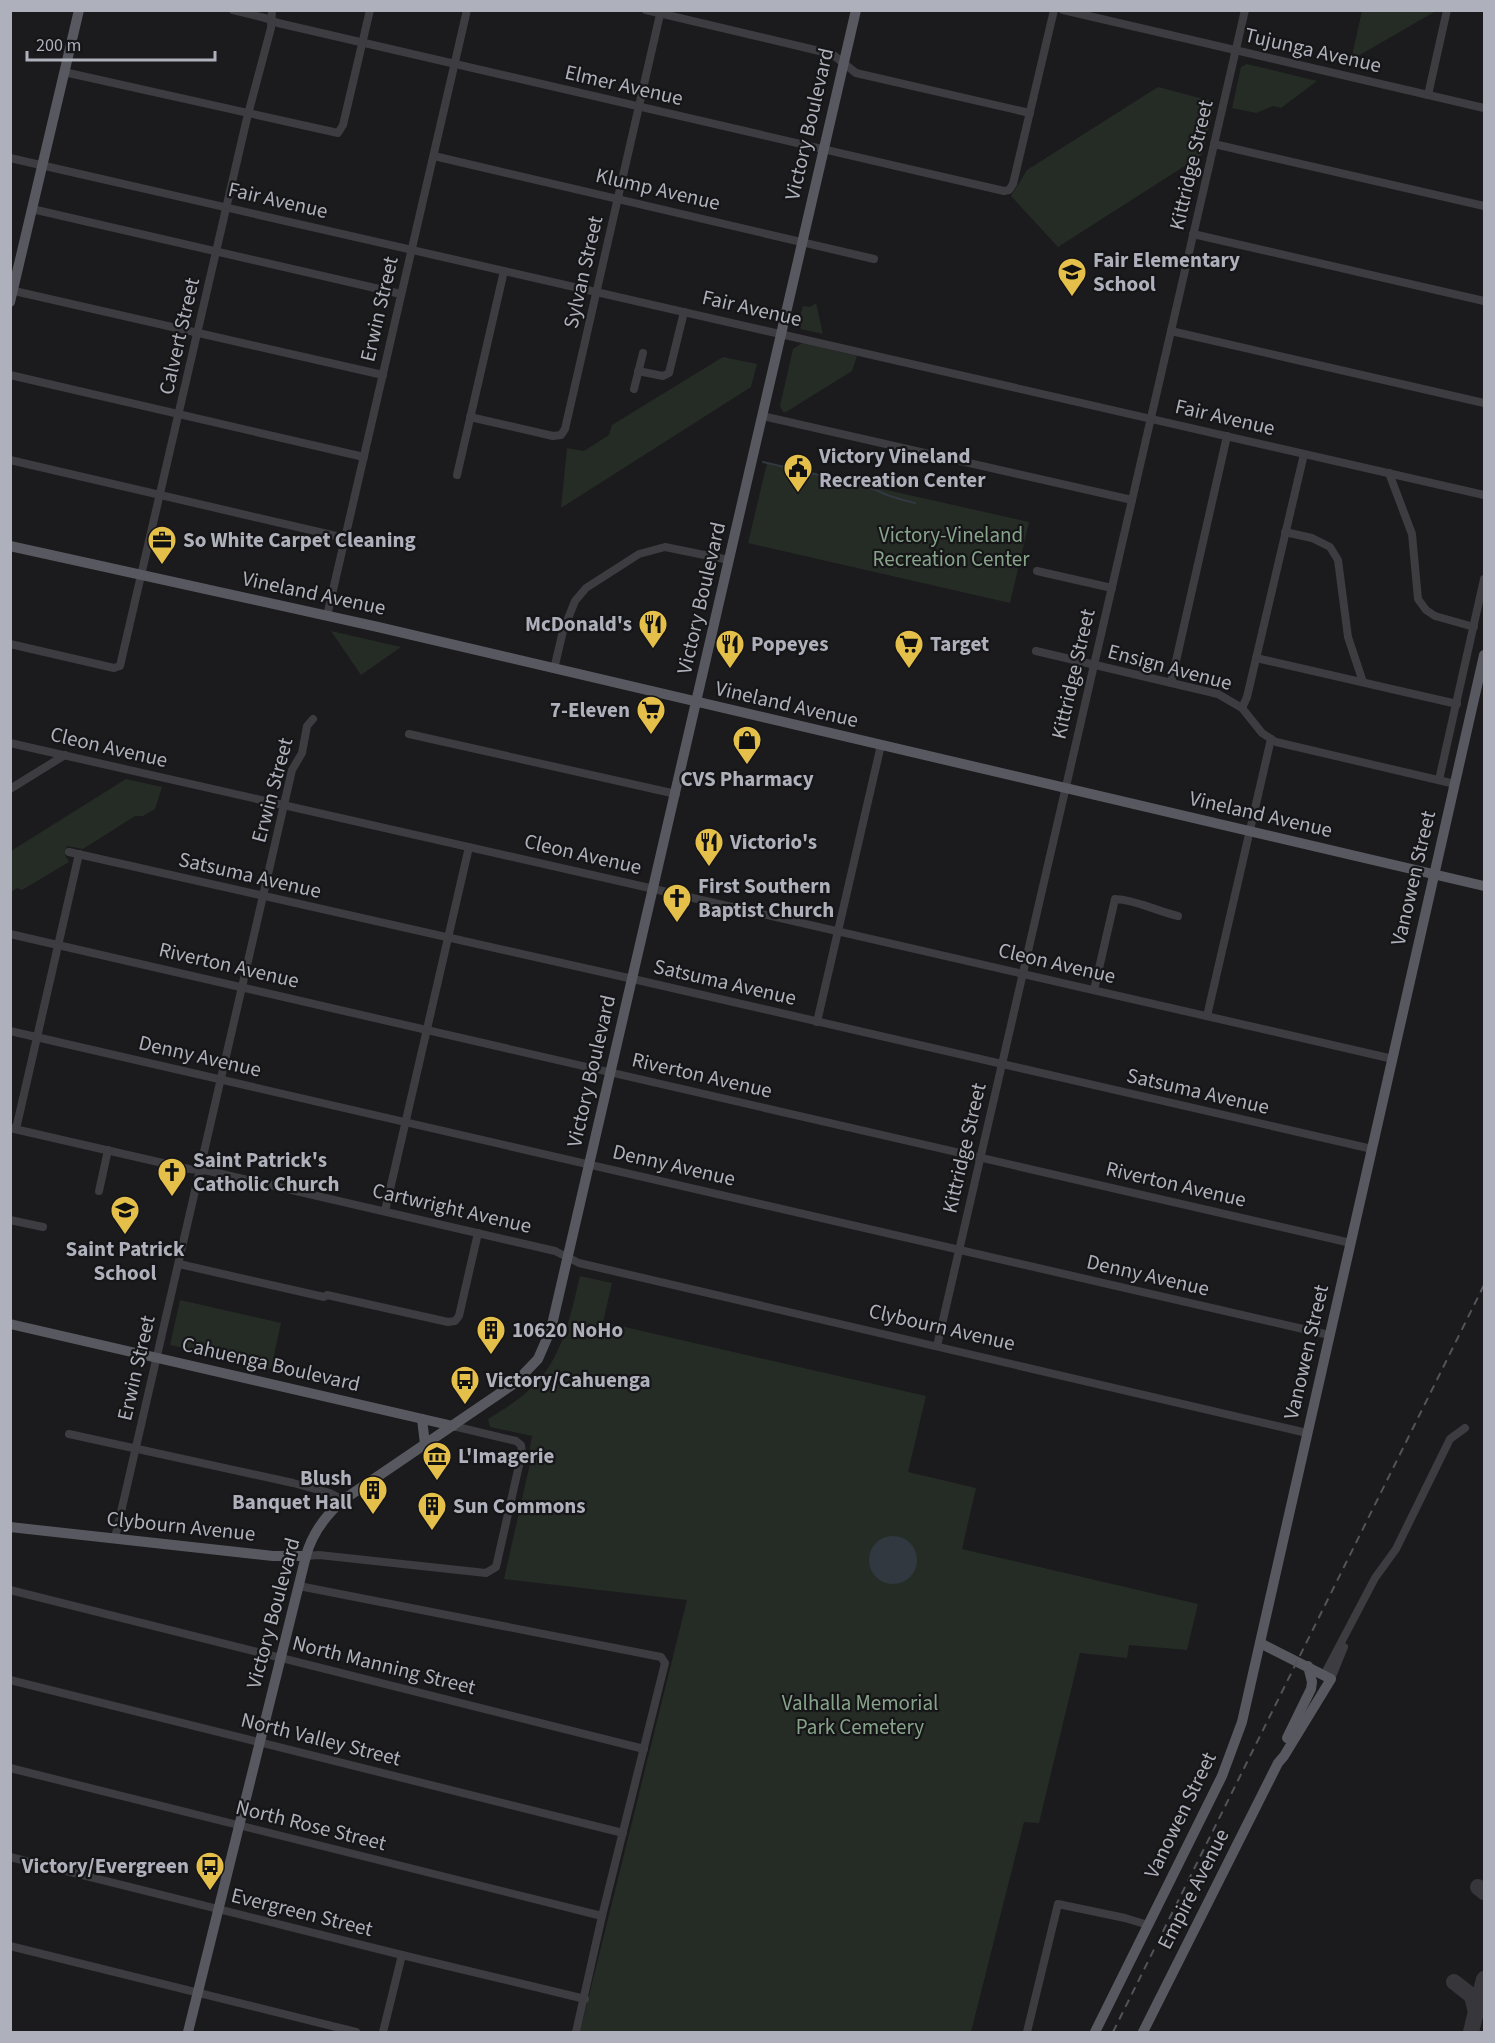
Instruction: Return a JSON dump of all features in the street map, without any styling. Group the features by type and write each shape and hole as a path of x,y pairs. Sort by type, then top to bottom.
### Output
{"main road":[{"path":"11,294 79,10"},
{"name":"Victory Boulevard","path":"188,2032 306,1556 313,1536 321,1522 343,1500 514,1383 538,1359 551,1329 856,10"},
{"name":"Vineland Avenue","path":"10,546 327,616 1485,886"},
{"name":"Vanowen Street","path":"1095,2032 1230,1758 1247,1705 1329,1335 1485,655"},
{"name":"Cahuenga Boulevard","path":"10,1324 453,1426"},
{"path":"422,1419 425,1444"},
{"name":"Clybourn Avenue","path":"10,1527 273,1556 306,1556"},
{"path":"1260,1643 1328,1677"},
{"path":"1287,1738 1311,1689 1312,1682 1308,1666"},
{"name":"Empire Avenue","path":"1278,1763 1278,1755 1287,1738 1328,1677"},
{"name":"Empire Avenue","path":"1143,2032 1278,1763 1328,1677"}],"street":[{"name":"Elmer Avenue","path":"233,10 362,43 1004,191 1009,190 1013,184 1030,113"},
{"name":"Calvert Street","path":"10,644 118,668 120,666 272,10"},
{"path":"64,72 338,133 343,125 370,10"},
{"name":"Erwin Street","path":"327,616 467,10"},
{"path":"646,10 832,54 856,74 1030,113 1054,10"},
{"name":"Tujunga Avenue","path":"1064,10 1485,108"},
{"name":"Kittridge Street","path":"937,1346 1245,10"},
{"path":"1428,95 1447,10"},
{"name":"Sylvan Street","path":"470,417 553,436 561,435 565,429 661,12"},
{"path":"1214,144 1485,206"},
{"name":"Klump Avenue","path":"434,156 874,258"},
{"name":"Fair Avenue","path":"10,158 1485,495"},
{"path":"32,209 401,294"},
{"path":"1193,234 1485,301"},
{"path":"457,475 504,271"},
{"path":"11,294 198,332 383,375"},
{"path":"638,371 663,376 669,373 684,312"},
{"path":"1171,331 1485,403"},
{"path":"634,389 643,353"},
{"path":"10,375 364,457"},
{"path":"762,416 1132,500"},
{"path":"1171,683 1227,436"},
{"path":"1242,708 1247,696 1304,454"},
{"path":"10,460 345,538"},
{"path":"1389,474 1412,534 1418,599 1425,610 1435,616 1474,627"},
{"path":"1285,532 1312,538 1330,547 1338,560 1348,637 1363,682"},
{"path":"554,669 567,615 575,601 586,588 629,560 649,550 665,547 729,560"},
{"path":"1037,571 1112,588"},
{"path":"1439,780 1485,579"},
{"name":"Ensign Avenue","path":"1036,651 1218,694 1242,708 1262,733 1288,746 1455,784"},
{"path":"1256,658 1456,704"},
{"name":"Erwin Street","path":"115,1538 292,770 302,753 306,729 313,719"},
{"path":"409,734 675,795"},
{"path":"1207,1016 1271,739"},
{"name":"Cleon Avenue","path":"10,743 1393,1059"},
{"path":"817,1022 881,745"},
{"path":"10,789 64,755"},
{"path":"385,1211 469,847"},
{"name":"Satsuma Avenue","path":"69,852 1372,1149"},
{"path":"13,1128 79,854"},
{"path":"1094,990 1115,899 1144,904 1178,916"},
{"name":"Riverton Avenue","path":"10,933 1351,1243"},
{"name":"Denny Avenue","path":"10,1031 1329,1335"},
{"name":"Cartwright Avenue","path":"13,1128 385,1211 555,1251 568,1257"},
{"path":"99,1191 108,1150"},
{"path":"10,1220 43,1227"},
{"path":"179,1264 448,1322 454,1321 459,1316 478,1233"},
{"name":"Clybourn Avenue","path":"568,1257 579,1263 1307,1433"},
{"name":"Cahuenga Boulevard","path":"453,1426 516,1441 521,1445 522,1452 496,1567 491,1572"},
{"name":"Empire Avenue","path":"1328,1677 1349,1629 1376,1578 1396,1548 1450,1439 1465,1428"},
{"path":"69,1434 293,1483 330,1493 343,1500"},
{"name":"Clybourn Avenue","path":"306,1556 319,1555 486,1574 491,1572"},
{"path":"299,1586 664,1659 665,1663 602,1916 576,2032"},
{"name":"North Manning Street","path":"10,1590 644,1749"},
{"name":"North Valley Street","path":"10,1680 623,1833"},
{"name":"North Rose Street","path":"10,1768 602,1916"},
{"name":"Evergreen Street","path":"10,1857 402,1956 585,1999"},
{"path":"1027,2032 1058,1904 1148,1925"},
{"path":"10,1946 356,2032"},
{"path":"383,2032 402,1956"}],"green space":[{"path":"1362,10 1436,11 1351,60"},
{"path":"1247,64 1317,81 1281,108 1273,106 1256,113 1232,108 1241,67"},
{"path":"1158,87 1215,102 1202,155 1058,247 1011,196 1027,170"},
{"path":"816,303 823,334 801,329 798,324 803,306 810,307"},
{"path":"802,343 857,356 852,371 783,412 780,406 793,349"},
{"path":"723,357 757,364 751,387 561,508 567,448 584,451 609,435 612,425"},
{"name":"Victory-Vineland Recreation Center","path":"767,463 1029,522 1010,603 748,543"},
{"path":"331,631 401,647 361,675"},
{"path":"126,779 162,787 155,809 143,816 135,816 83,849 67,846 65,855 69,862 22,890 17,888 11,892 11,851"},
{"name":"Valhalla Memorial Park Cemetery","path":"580,1276 612,1283 603,1322 926,1396 908,1472 976,1488 962,1549 1198,1604 1187,1650 1129,1645 1127,1658 1080,1653 1039,1823 1024,1822 971,2032 580,2032 687,1600 504,1579 531,1459 529,1452 532,1436 490,1427 488,1419 525,1393 550,1364 564,1337"},
{"path":"180,1300 281,1323 271,1369 170,1345"}],"shaded area":[{"path":"888,1536 898,1536 910,1543 917,1555 917,1565 910,1577 898,1584 888,1584 873,1573 869,1565 869,1555 880,1540"}],"waterway":[{"path":"763,462 867,487 915,503"}],"taxiway":[{"path":"1478,1887 1484,1892"},
{"path":"1471,2032 1484,1979"},
{"path":"1454,1982 1472,1996 1476,2012"}],"railway":[{"path":"1113,2032 1484,1285"}],"place":[{"name":"Fair Elementary School","path":"1072,298"},
{"name":"Victory Vineland Recreation Center","path":"798,494"},
{"name":"So White Carpet Cleaning","path":"162,566"},
{"name":"McDonald's","path":"653,650"},
{"name":"Popeyes","path":"730,670"},
{"name":"Target","path":"909,670"},
{"name":"7-Eleven","path":"651,736"},
{"name":"CVS Pharmacy","path":"747,766"},
{"name":"Victorio's","path":"709,868"},
{"name":"First Southern Baptist Church","path":"677,924"},
{"name":"Saint Patrick's Catholic Church","path":"172,1198"},
{"name":"Saint Patrick School","path":"125,1236"},
{"name":"10620 NoHo","path":"491,1356"},
{"name":"Victory/Cahuenga","path":"465,1406"},
{"name":"L'Imagerie","path":"437,1482"},
{"name":"Blush Banquet Hall","path":"373,1516"},
{"name":"Sun Commons","path":"432,1532"},
{"name":"Victory/Evergreen","path":"210,1892"}]}
